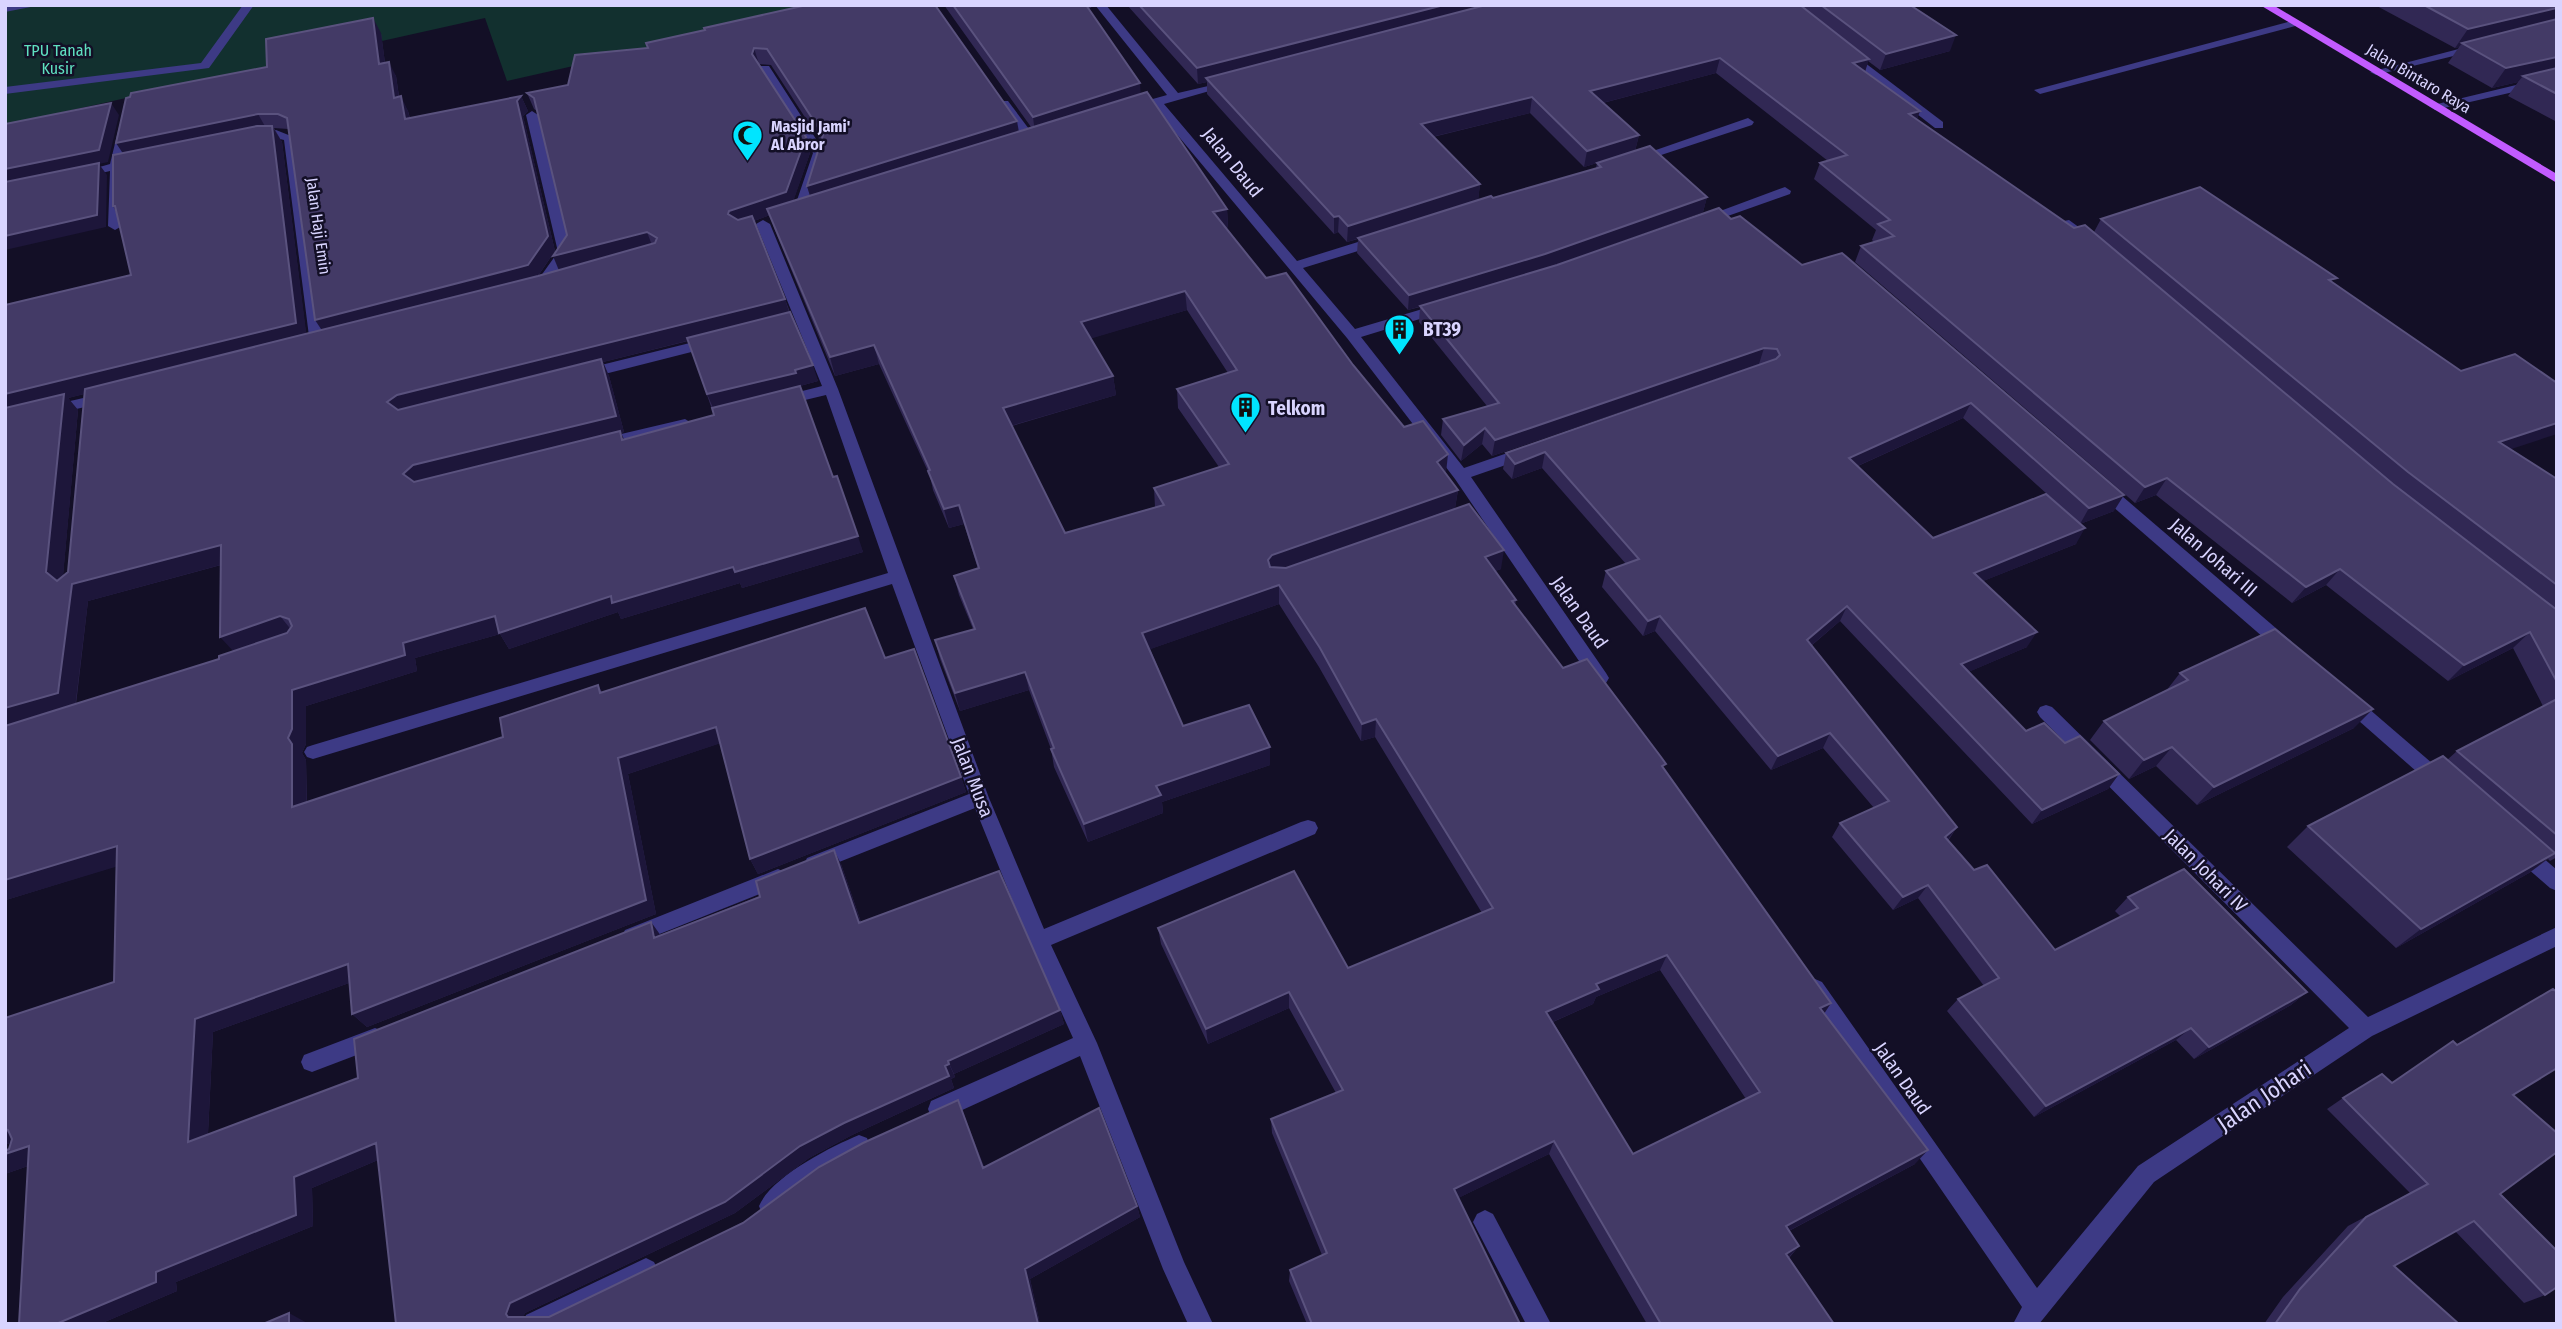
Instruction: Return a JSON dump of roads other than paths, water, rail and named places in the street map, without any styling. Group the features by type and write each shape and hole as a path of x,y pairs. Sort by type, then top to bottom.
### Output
{"main road":[{"name":"Jalan Bintaro Raya","path":"2265,5 2557,179"}],"street":[{"path":"5,9 36,5"},
{"path":"5,91 205,66 249,5"},
{"path":"1100,5 1174,96"},
{"path":"2040,90 2256,31 2295,23"},
{"path":"2376,72 2489,45"},
{"path":"1840,48 1938,125"},
{"name":"Jalan Musa","path":"765,68 819,153 781,218 796,321 831,389 980,798 1039,941 1086,1043 1175,1269 1201,1324"},
{"path":"2435,106 2557,78"},
{"path":"1131,110 1240,80"},
{"path":"994,89 1038,139 1019,145"},
{"name":"Jalan Daud","path":"1156,102 1292,267 1352,335 1461,475 1476,510 1609,691"},
{"path":"115,226 116,166 128,114"},
{"path":"532,115 565,252 534,289 565,280"},
{"path":"1629,161 1748,122"},
{"name":"Jalan Haji Emin","path":"239,141 283,134 290,138 317,344"},
{"path":"67,177 144,161"},
{"path":"1693,224 1785,191"},
{"path":"2069,224 2105,254"},
{"path":"1292,267 1399,234"},
{"path":"1352,335 1460,302"},
{"path":"566,379 723,339"},
{"path":"764,405 831,389"},
{"path":"5,421 88,409 116,395"},
{"path":"580,449 696,421"},
{"path":"1461,475 1540,447"},
{"name":"Jalan Johari III","path":"2086,473 2295,655"},
{"path":"313,752 897,576"},
{"path":"2337,691 2452,791"},
{"name":"Jalan Johari IV","path":"2046,712 2365,1029"},
{"path":"616,942 980,798"},
{"path":"1039,941 1308,828"},
{"path":"2504,837 2557,882"},
{"name":"Jalan Johari","path":"2031,1315 2146,1174 2365,1029 2557,936"},
{"name":"Jalan Daud","path":"1806,976 2031,1315"},
{"path":"312,1062 395,1030"},
{"path":"915,1119 1086,1043"},
{"path":"754,1217 800,1179 879,1136"},
{"path":"1485,1222 1539,1324"},
{"path":"536,1324 670,1258"}],"place":[{"name":"Masjid Jami' Al Abror","path":"748,162"},
{"name":"BT39","path":"1400,356"},
{"name":"Telkom","path":"1245,435"}],"park label":[{"name":"TPU Tanah Kusir","path":"58,59"}]}
